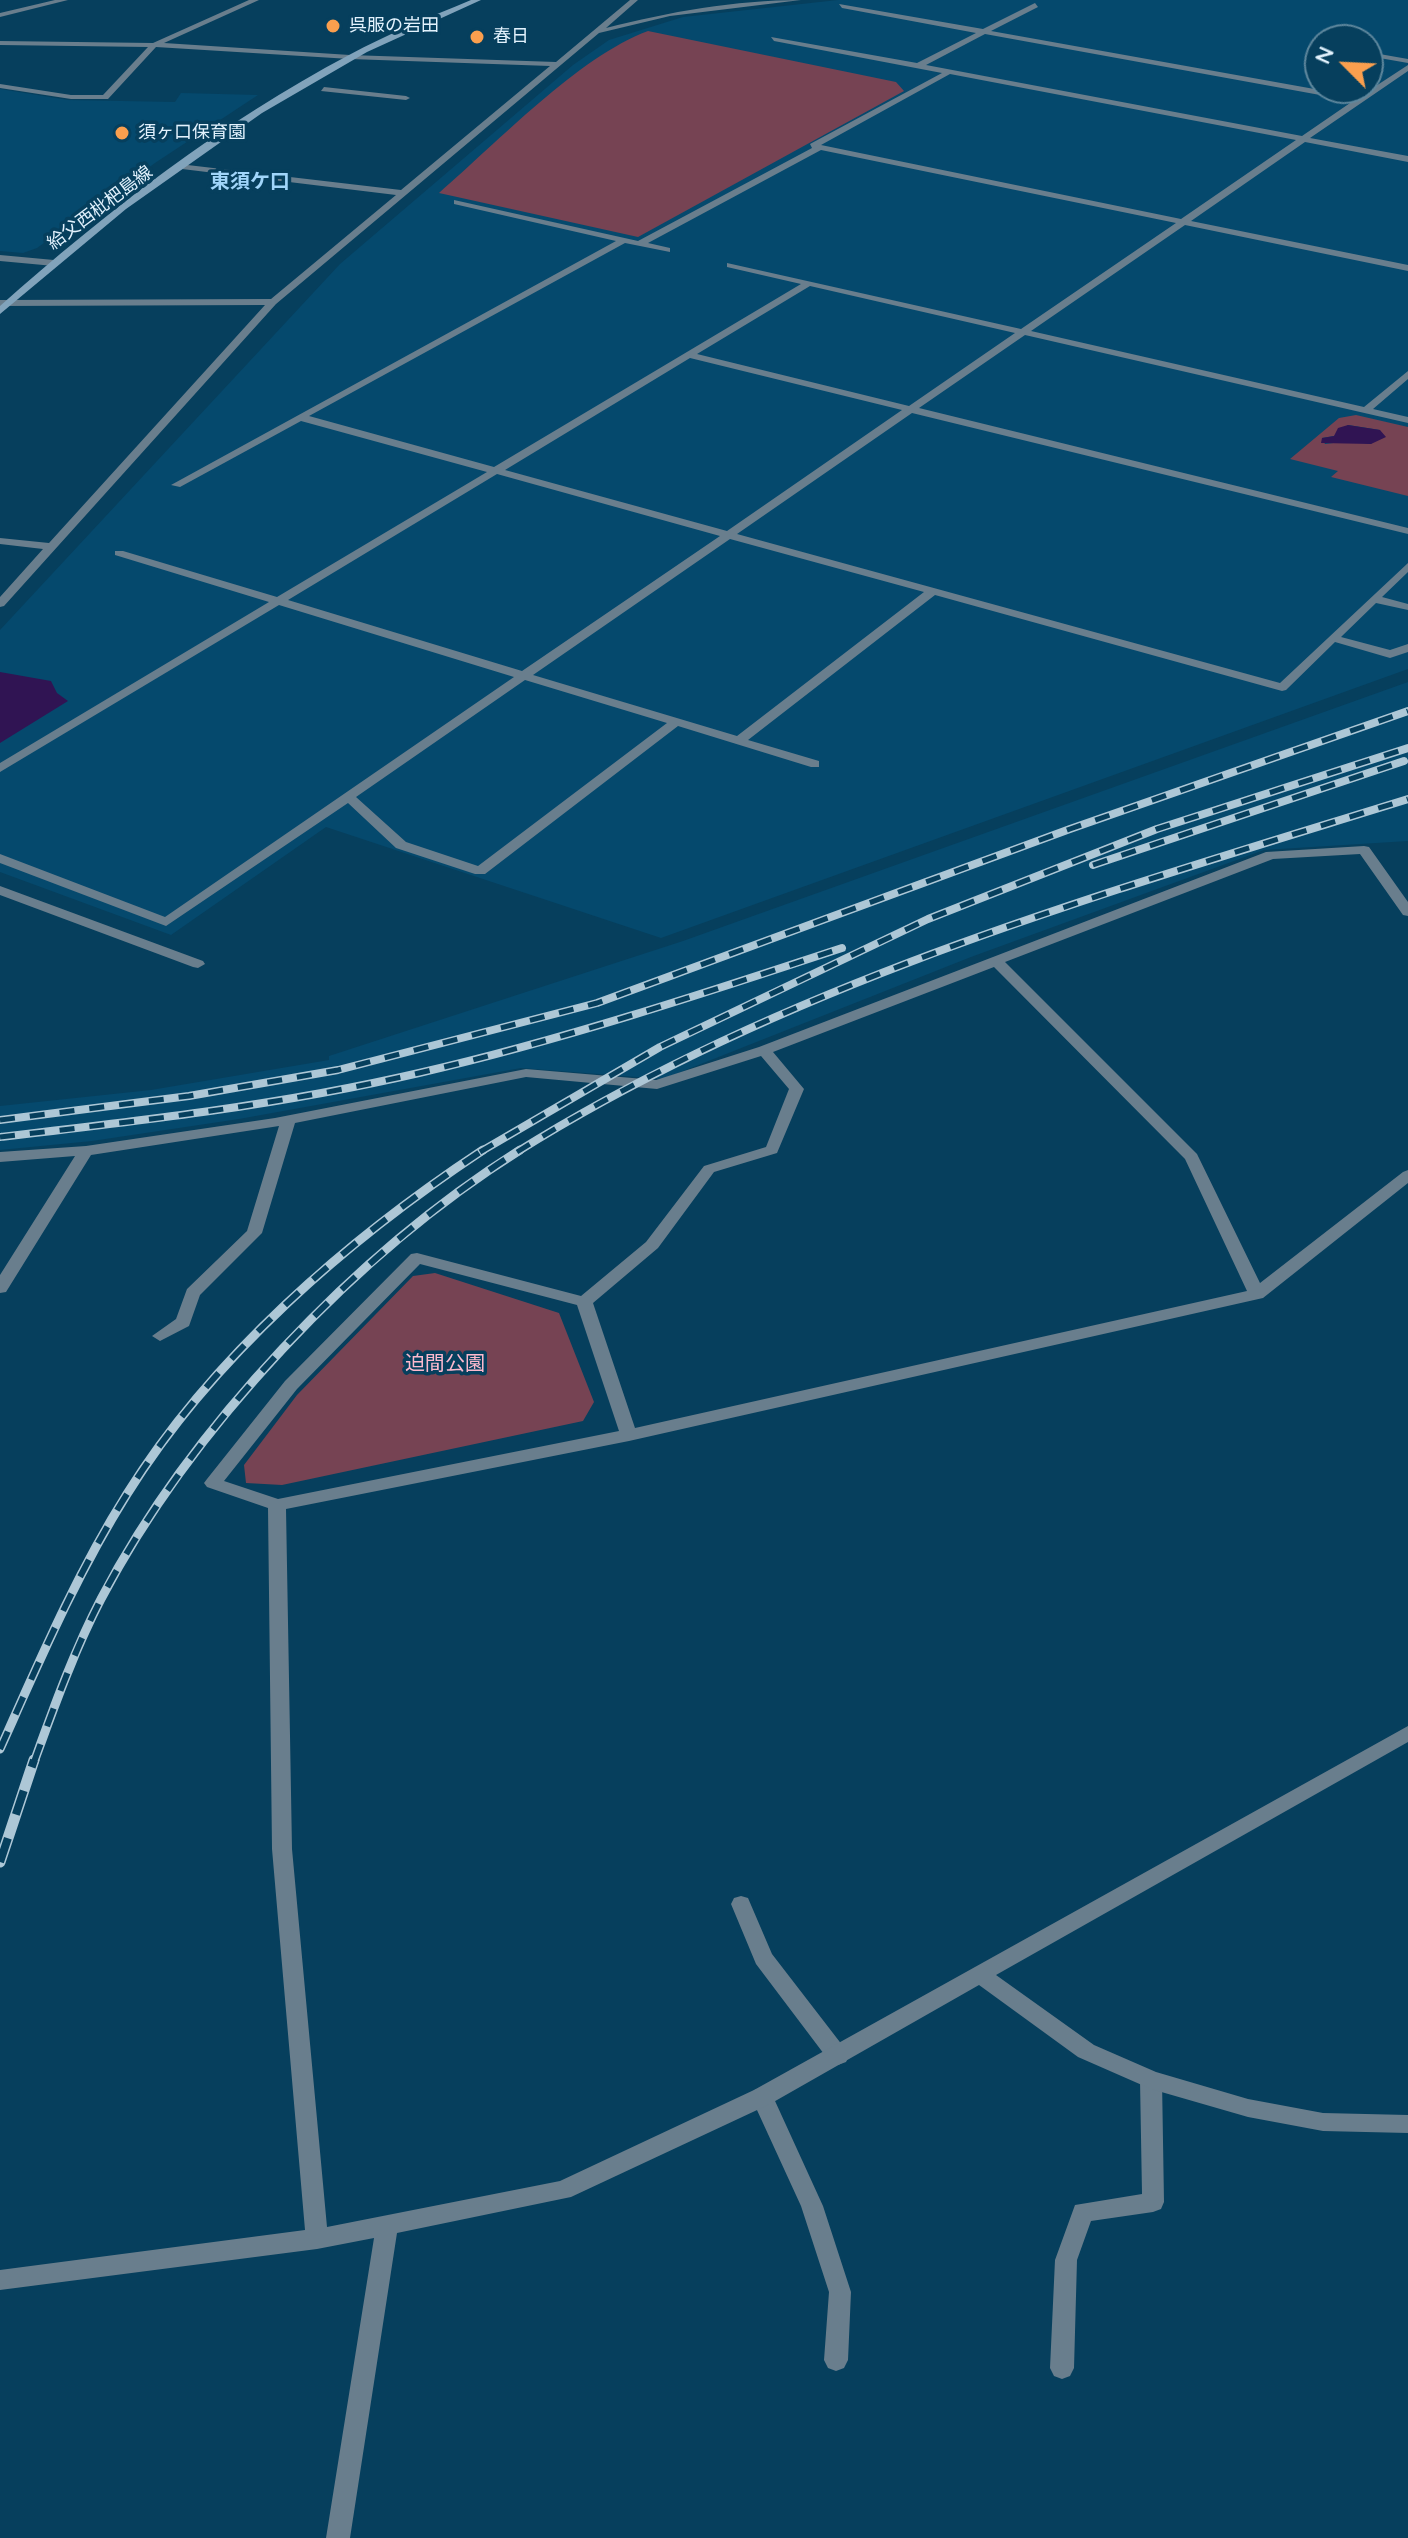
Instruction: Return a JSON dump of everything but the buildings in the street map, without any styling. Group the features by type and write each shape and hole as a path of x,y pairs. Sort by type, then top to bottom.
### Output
{"main road":[{"name":"給父西枇杷島線","path":"0,311 4,303 54,263 182,166 350,57 477,0"}],"street":[{"path":"0,15 64,0"},
{"path":"0,86 71,97 105,97 154,45 255,0"},
{"path":"0,604 273,302 600,32 634,0"},
{"path":"600,32 670,14 797,0"},
{"path":"918,66 1035,5"},
{"path":"842,6 1304,90"},
{"path":"774,39 1408,159"},
{"path":"0,43 154,45 350,57 560,64"},
{"path":"1384,58 1408,64"},
{"path":"1384,82 1408,64"},
{"path":"949,72 813,146 1408,268"},
{"path":"324,89 406,98"},
{"path":"0,858 166,922 1020,331 1354,104"},
{"path":"639,244 820,147"},
{"path":"182,166 403,193"},
{"path":"457,202 667,250"},
{"path":"176,485 624,240"},
{"path":"0,258 54,263"},
{"path":"730,265 1408,420"},
{"path":"0,768 809,283"},
{"path":"4,303 273,302"},
{"path":"688,355 1408,531"},
{"path":"1366,410 1408,374"},
{"path":"300,417 1282,687 1408,566"},
{"path":"0,541 53,547"},
{"path":"119,553 815,764"},
{"path":"739,741 933,591"},
{"path":"1374,599 1408,607"},
{"path":"1333,638 1390,654 1408,648"},
{"path":"348,796 401,845 480,871 676,722"},
{"path":"0,1157 86,1151 289,1119 526,1073 657,1085 764,1050 1271,855 1364,850 1408,912"},
{"path":"0,890 198,964"},
{"path":"996,961 1192,1157 1257,1294"},
{"path":"584,1302 652,1245 709,1169 772,1150 797,1089 764,1050"},
{"path":"160,1336 183,1322 193,1293 254,1233 289,1119"},
{"path":"0,1288 86,1151"},
{"path":"584,1302 417,1258 291,1385 213,1483 277,1505 629,1435 1257,1294 1408,1175"},
{"path":"584,1302 629,1435"},
{"path":"277,1505 282,1849 317,2239"},
{"path":"0,2280 317,2239 563,2190 762,2097 838,2056 1408,1733"},
{"path":"741,1904 763,1958 838,2056"},
{"path":"982,1976 1086,2051 1151,2080 1248,2108 1323,2122 1408,2124"},
{"path":"1062,2368 1066,2260 1083,2212 1153,2202 1151,2080"},
{"path":"762,2097 812,2206 840,2292 836,2360"},
{"path":"338,2538 387,2225"}],"shaded area":[{"path":"838,0 1408,0 1408,669 661,938 326,827 171,935 0,872 0,630 340,264 573,65 609,40 683,17"},
{"name":"須ヶ口保育園","path":"0,89 68,100 175,102 181,93 258,95 155,163 37,248 23,253 0,251"},
{"path":"1348,425 1380,430 1386,437 1371,444 1321,443 1322,438 1334,436 1338,428"},
{"path":"0,672 51,681 57,693 68,701 0,743"},
{"path":"1408,682 1408,841 1264,850 971,957 663,1079 521,1068 239,1119 92,1141 0,1150 0,1106 151,1090 329,1060 329,1056 683,941"}],"green space":[{"path":"648,31 896,82 904,91 638,237 439,193 567,80 621,43"},
{"path":"1356,415 1408,427 1408,496 1331,477 1338,471 1290,459 1339,418","holes":["1348,425 1380,430 1371,444 1350,441 1325,444 1322,438 1334,436"]},
{"name":"迫間公園","path":"435,1273 559,1313 594,1402 583,1421 282,1485 246,1483 244,1465 297,1395 413,1276"}],"railway":[{"path":"0,1120 189,1096 338,1070 597,1003 1070,829 1408,711"},
{"path":"481,1152 660,1047 928,919 1157,829 1408,748"},
{"path":"1093,865 1404,761"},
{"path":"518,1152 621,1092 728,1038 838,990 1064,907 1408,799"},
{"path":"0,1137 263,1103 419,1073 579,1031 842,948"},
{"path":"0,1749 91,1556 161,1443 242,1348 287,1304 383,1222 481,1152"},
{"path":"34,1762 73,1659 101,1599 138,1535 181,1471 230,1409 339,1292 398,1239 518,1152"},
{"path":"0,1862 34,1760"}],"place":[{"name":"呉服の岩田","path":"333,26"},
{"name":"春日","path":"477,37"},
{"name":"須ヶ口保育園","path":"122,133"}],"district":[{"name":"東須ケ口","path":"250,182"}]}
